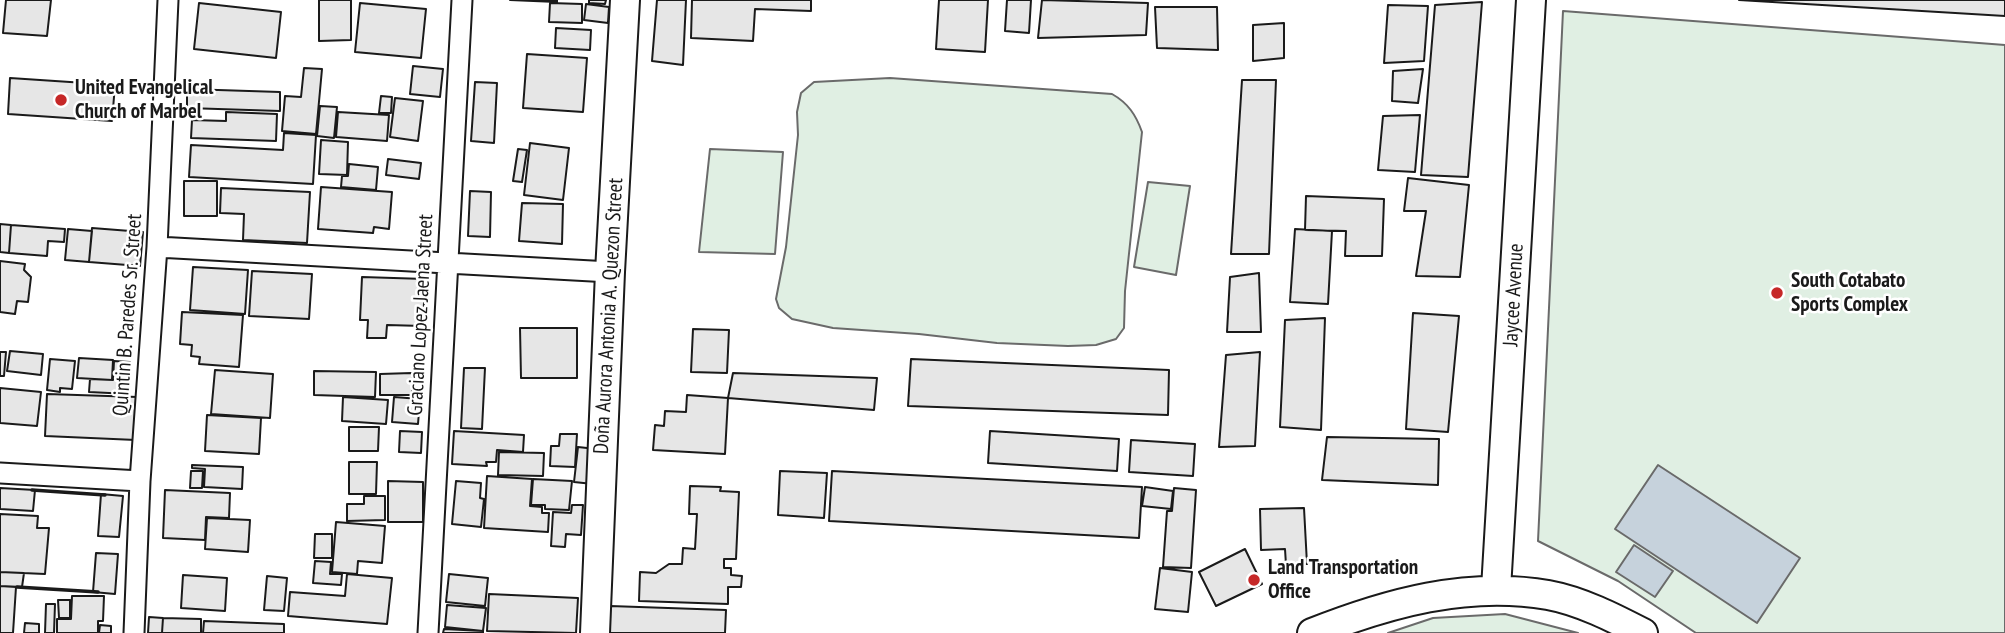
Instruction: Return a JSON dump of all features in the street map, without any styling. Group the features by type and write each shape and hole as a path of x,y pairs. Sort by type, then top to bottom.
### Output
{"street":[{"name":"Quintin B. Paredes Sr. Street","path":"134,633 140,481 157,247 168,0"},
{"name":"Graciano Lopez Jaena Street","path":"428,633 462,0"},
{"name":"Doña Aurora Antonia A. Quezon Street","path":"595,633 610,272 625,0"},
{"name":"Jaycee Avenue","path":"1496,589 1531,0"},
{"path":"157,247 610,272"},
{"path":"0,473 140,481"},
{"path":"1312,633 1364,612 1434,595 1496,589 1550,596 1607,615 1643,633"}],"green space":[{"name":"South Cotabato Sports Complex","path":"1563,11 2005,45 2005,633 1696,633 1618,581 1538,541"},
{"path":"890,78 1112,94 1127,105 1142,132 1125,291 1124,328 1116,339 1096,345 1068,346 997,343 833,328 792,319 779,308 776,299 786,247 798,135 797,112 801,93 814,82"},
{"path":"710,149 783,152 775,254 699,252"},
{"path":"1148,182 1190,186 1176,275 1134,267"},
{"path":"1505,614 1578,633 1388,633 1433,618"}],"shaded area":[{"path":"1658,465 1800,558 1757,623 1615,529"},
{"path":"1634,545 1673,571 1655,597 1616,572"}],"building":[{"path":"6,0 51,0 47,36 3,33"},
{"path":"319,0 351,0 351,40 319,41"},
{"path":"510,0 557,0 557,2"},
{"path":"589,0 606,0 605,4 589,3"},
{"path":"657,0 686,0 683,65 652,61"},
{"path":"692,0 811,0 811,11 755,9 753,41 691,38"},
{"path":"939,0 988,0 985,52 936,49"},
{"path":"1007,0 1031,0 1029,33 1005,31"},
{"path":"1042,0 1148,3 1146,35 1038,38"},
{"path":"1739,0 2005,0 2005,16"},
{"path":"1482,2 1468,177 1421,175 1435,5"},
{"path":"199,3 281,12 276,58 194,49"},
{"path":"360,3 426,9 421,58 355,52"},
{"path":"550,3 582,4 582,23 549,22"},
{"path":"586,4 609,7 608,23 584,20"},
{"path":"1388,5 1428,6 1424,61 1384,63"},
{"path":"1155,7 1217,7 1218,50 1157,48"},
{"path":"1284,23 1284,58 1253,61 1253,25"},
{"path":"556,28 591,30 590,50 555,48"},
{"path":"527,54 587,58 583,112 523,108"},
{"path":"413,66 443,69 440,97 410,94"},
{"path":"304,68 322,69 316,134 282,131 285,96 301,97"},
{"path":"1423,69 1418,103 1392,101 1393,71"},
{"name":"United Evangelical Church of Marbel","path":"10,78 115,85 112,121 8,114"},
{"path":"1242,80 1276,80 1269,254 1231,254"},
{"path":"475,82 497,83 494,143 471,141"},
{"path":"187,89 280,92 280,111 187,108"},
{"path":"381,96 392,97 391,113 379,113"},
{"path":"395,98 423,101 418,141 390,137"},
{"path":"320,106 337,107 334,138 317,136"},
{"path":"226,112 277,114 276,141 191,138 192,120 226,121"},
{"path":"338,112 389,115 387,141 336,137"},
{"path":"1420,115 1415,172 1378,170 1383,116"},
{"path":"284,133 316,135 313,184 189,177 191,145 283,150"},
{"path":"321,140 348,142 347,175 319,174"},
{"path":"530,143 569,148 563,200 524,195"},
{"path":"518,149 527,150 522,182 513,181"},
{"path":"388,159 421,163 419,179 386,175"},
{"path":"349,164 378,167 376,190 341,187 342,176 348,176"},
{"path":"1408,178 1469,185 1460,277 1416,276 1426,211 1404,211"},
{"path":"184,181 217,181 217,216 184,216"},
{"path":"321,187 392,192 389,229 374,227 373,233 318,229"},
{"path":"221,188 310,192 307,243 243,240 244,214 220,213"},
{"path":"470,191 491,192 490,237 468,236"},
{"path":"1306,196 1384,199 1382,256 1345,256 1346,231 1305,230"},
{"path":"522,203 563,204 562,244 519,241"},
{"path":"0,224 11,225 9,253 0,252"},
{"path":"11,225 65,229 64,242 48,241 47,256 9,253"},
{"path":"92,228 143,232 140,266 89,262"},
{"path":"68,229 92,231 89,262 65,260"},
{"path":"1295,229 1332,231 1328,304 1290,302"},
{"path":"0,261 25,264 24,270 31,277 28,302 17,301 15,314 0,312"},
{"path":"193,267 248,270 245,314 190,310"},
{"path":"252,271 312,274 309,319 249,316"},
{"path":"1259,273 1261,332 1227,332 1230,277"},
{"path":"362,277 425,279 423,326 387,325 386,338 367,338 368,320 360,320"},
{"path":"182,312 243,315 239,367 199,364 200,357 191,356 192,345 180,344"},
{"path":"1413,313 1459,316 1448,432 1406,429"},
{"path":"1325,318 1321,430 1280,427 1285,320"},
{"path":"520,328 577,328 577,378 521,378"},
{"path":"693,329 729,330 727,373 691,372"},
{"path":"10,351 43,354 41,375 7,371"},
{"path":"0,352 6,352 4,376 0,376"},
{"path":"1260,352 1255,446 1219,447 1226,355"},
{"path":"79,358 113,360 112,380 77,378"},
{"path":"50,359 75,361 72,389 60,388 60,392 47,390"},
{"path":"911,359 1169,370 1168,415 908,406"},
{"path":"114,361 130,362 129,394 89,392 90,379 113,380"},
{"path":"464,368 485,368 482,429 461,428"},
{"path":"215,370 273,374 270,418 211,414"},
{"path":"314,371 376,372 375,397 314,395"},
{"path":"412,373 412,395 380,395 380,374"},
{"path":"733,373 877,378 874,410 728,398"},
{"path":"0,388 41,392 37,426 0,423"},
{"path":"47,394 138,397 136,440 45,436"},
{"path":"687,395 728,398 725,454 653,450 655,425 664,426 665,411 686,412"},
{"path":"343,397 388,400 386,424 342,421"},
{"path":"394,397 420,399 418,424 392,422"},
{"path":"207,415 261,418 259,454 205,451"},
{"path":"349,427 379,427 378,451 349,451"},
{"path":"400,431 422,432 421,453 399,452"},
{"path":"454,431 524,435 523,452 497,450 496,462 486,462 487,466 452,464"},
{"path":"990,431 1119,439 1117,471 988,463"},
{"path":"560,434 577,434 575,467 550,466 551,446 559,446"},
{"path":"1327,437 1439,439 1438,485 1322,480"},
{"path":"1131,440 1195,444 1193,476 1129,472"},
{"path":"578,447 596,449 593,484 574,482"},
{"path":"499,452 544,453 543,476 498,475"},
{"path":"349,462 377,462 376,494 349,494"},
{"path":"192,465 243,467 242,489 204,487 205,469 192,468"},
{"path":"191,471 203,471 202,488 190,488"},
{"path":"780,471 827,473 824,518 778,515"},
{"path":"832,471 1142,487 1139,538 829,521"},
{"path":"487,476 532,479 530,506 542,507 542,513 549,513 548,532 484,528"},
{"path":"533,479 572,481 569,510 545,509 545,505 531,505"},
{"path":"388,481 423,482 423,522 388,522"},
{"path":"456,481 481,483 480,498 484,499 481,527 452,524"},
{"path":"690,486 721,487 720,491 739,492 736,559 724,559 724,568 731,568 731,575 742,576 741,587 728,587 728,604 639,601 640,572 656,573 669,564 682,564 683,548 695,549 697,514 689,514"},
{"path":"1145,487 1173,491 1171,509 1142,506"},
{"path":"0,488 35,490 33,511 0,509"},
{"path":"1174,488 1196,490 1191,568 1163,567 1167,511 1172,511"},
{"path":"165,490 230,493 229,518 206,517 205,540 163,538"},
{"path":"101,494 123,496 119,537 98,536"},
{"path":"364,496 385,496 385,520 347,521 347,504 364,504"},
{"path":"572,505 583,505 581,535 566,534 565,547 551,546 553,512 571,513"},
{"path":"1304,508 1307,564 1286,565 1285,549 1261,550 1260,509"},
{"path":"0,514 38,516 37,528 49,528 45,574 0,572"},
{"path":"207,518 250,520 248,552 205,549"},
{"path":"336,522 385,526 382,563 358,561 357,574 332,572"},
{"path":"315,534 332,534 332,558 314,558"},
{"path":"1245,549 1262,584 1216,606 1199,572"},
{"path":"96,553 118,554 115,594 93,592"},
{"path":"315,561 331,562 330,574 342,574 341,585 313,583"},
{"path":"1160,568 1192,572 1188,612 1155,609"},
{"path":"0,572 24,573 22,587 0,586"},
{"path":"347,574 392,578 387,624 288,616 290,592 345,596"},
{"path":"449,574 488,578 485,606 446,602"},
{"path":"183,575 227,578 225,611 181,608"},
{"path":"267,576 287,578 284,611 264,610"},
{"path":"0,586 16,587 13,633 0,633"},
{"path":"489,594 578,598 576,633 487,631"},
{"path":"72,596 104,596 103,621 98,621 98,633 57,633 57,619 71,619"},
{"path":"58,600 70,600 70,618 59,618"},
{"path":"46,604 55,604 54,633 45,633"},
{"path":"447,605 486,608 483,631 445,627"},
{"path":"610,606 726,610 725,633 609,633"},
{"path":"149,617 163,618 162,633 148,633"},
{"path":"163,618 201,619 201,633 162,633"},
{"path":"204,621 284,624 284,633 203,633"},
{"path":"25,623 39,624 39,633 24,633"},
{"path":"100,625 111,626 111,633 99,633"},
{"path":"444,629 483,631 483,633 443,633"}],"wall":[{"path":"32,490 105,495"},
{"path":"17,587 98,592"}],"place":[{"name":"United Evangelical Church of Marbel","path":"61,100"},
{"name":"South Cotabato Sports Complex","path":"1777,293"},
{"name":"Land Transportation Office","path":"1254,580"}]}
